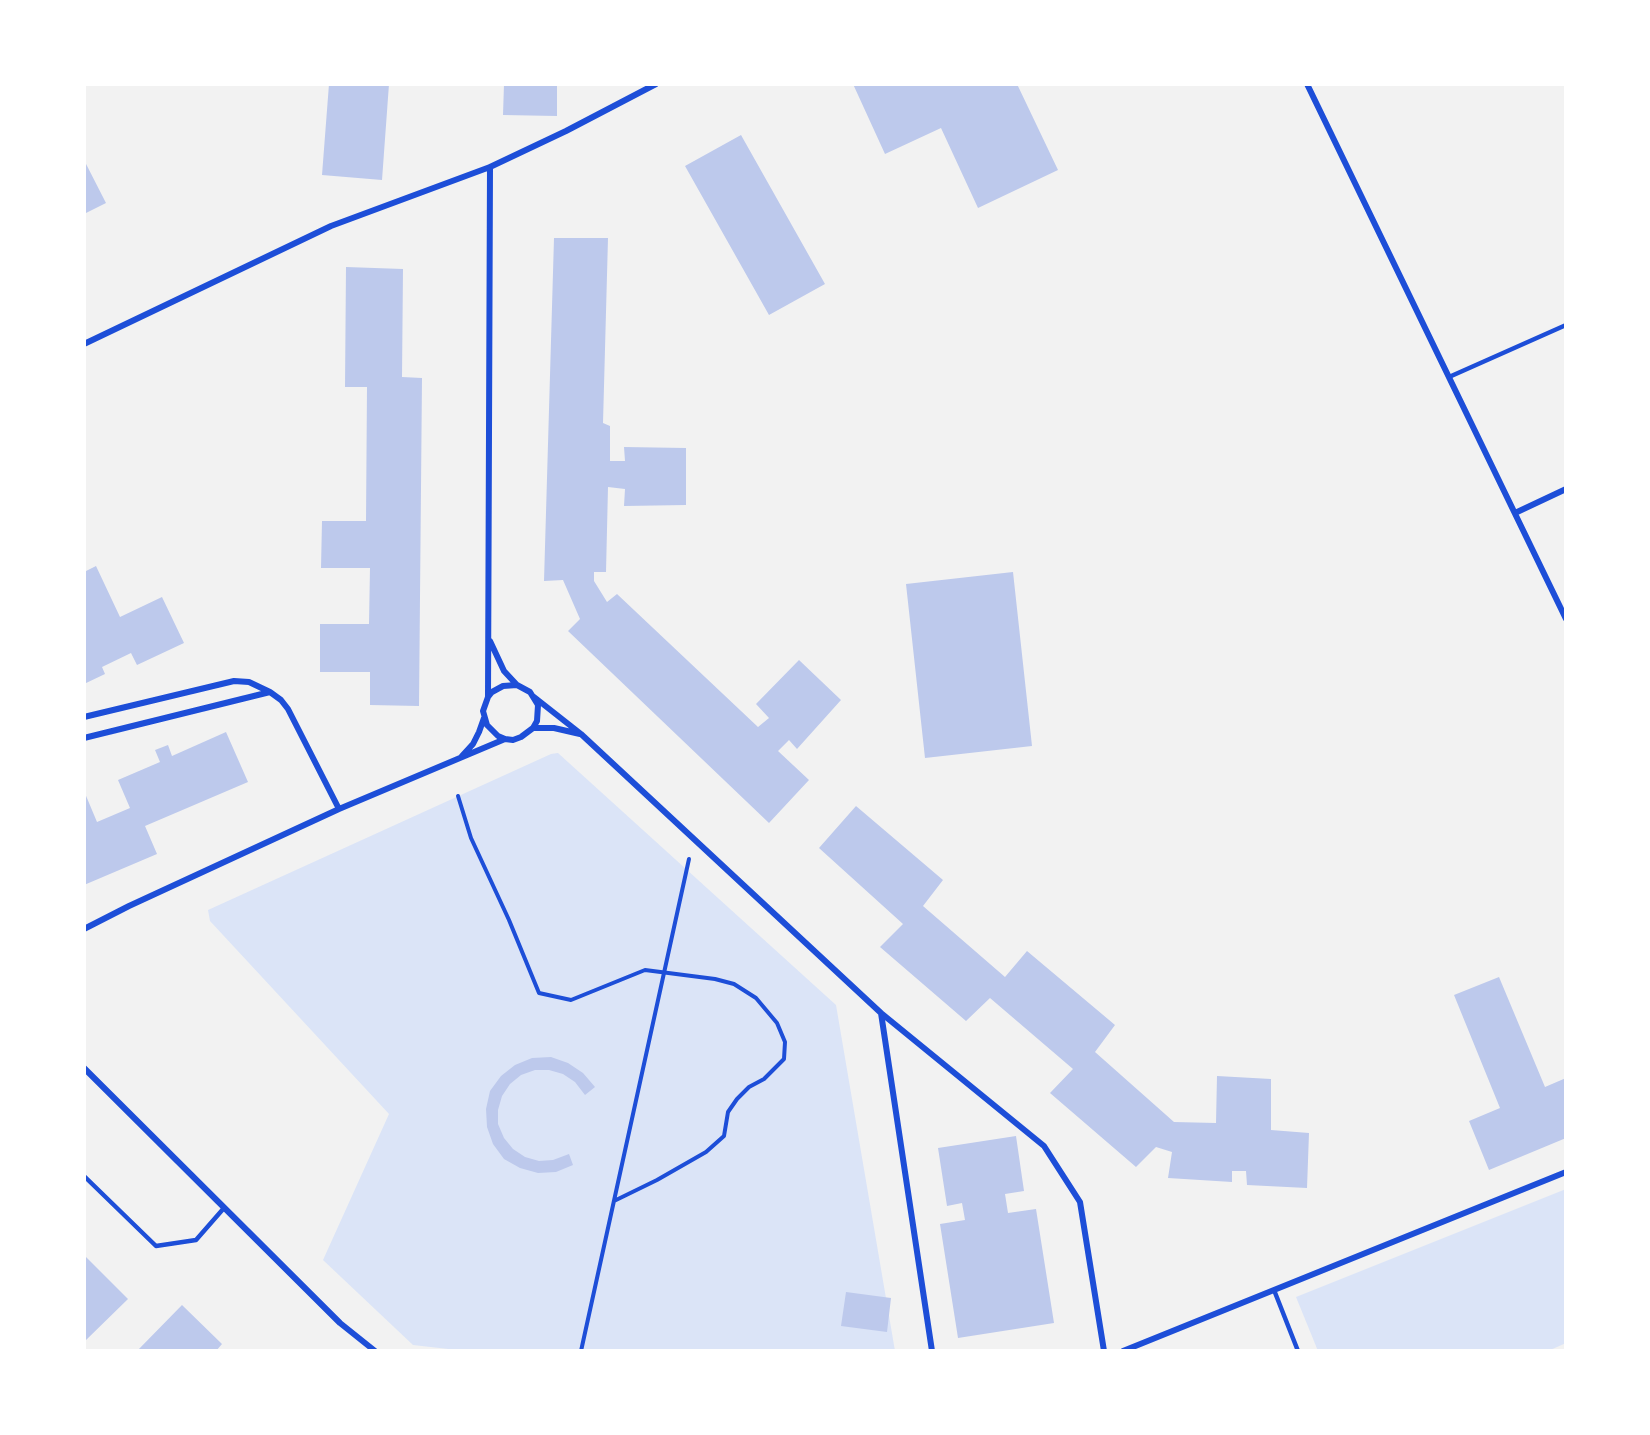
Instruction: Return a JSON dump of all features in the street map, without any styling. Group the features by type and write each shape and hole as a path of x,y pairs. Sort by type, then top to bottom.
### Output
{"street":[{"path":"84,345 331,226 490,167 656,84"},
{"path":"1307,84 1566,619"},
{"path":"488,697 490,167"},
{"path":"1515,513 1566,489"},
{"path":"487,635 504,671 516,685 530,692 538,705 537,721 528,734 513,740 505,739 487,725 483,711 492,692 503,686 516,685"},
{"path":"84,717 234,681 249,682 270,692 288,708 339,809"},
{"path":"84,738 270,692"},
{"path":"534,697 581,734 881,1013 1044,1146 1080,1202 1104,1351"},
{"path":"459,759 473,744 484,718"},
{"path":"533,728 554,728 581,734"},
{"path":"84,929 339,809 505,739"},
{"path":"881,1013 932,1351"},
{"path":"84,1068 340,1323 375,1351"},
{"path":"1123,1351 1566,1173"}],"lane":[{"path":"1449,377 1566,325"},
{"path":"84,1176 156,1246 196,1240 224,1208"},
{"path":"1274,1290 1298,1351"}],"path":[{"path":"458,796 471,838 509,920 539,993 571,1000 645,970 664,972 734,984 756,998 777,1023 784,1042 784,1059 764,1079 749,1087 736,1099 728,1112 724,1136 706,1152 614,1201"},
{"path":"581,1351 690,855"}],"shaded area":[{"path":"558,753 836,1005 895,1351 466,1351 413,1345 323,1260 389,1114 210,921 208,910 551,754"},
{"path":"1566,1189 1566,1343 1548,1351 1318,1351 1296,1297"}],"building":[{"path":"329,84 389,84 382,180 322,175"},
{"path":"504,84 557,84 557,116 503,115"},
{"path":"853,84 1017,84 1058,170 978,208 941,128 885,154"},
{"path":"741,135 825,284 769,315 685,166"},
{"path":"84,160 106,203 84,214"},
{"path":"554,238 608,238 603,423 610,426 610,461 625,461 624,447 686,448 686,505 624,506 625,489 608,487 606,572 594,572 594,581 607,602 617,594 758,727 769,718 756,704 799,660 841,700 797,749 789,740 778,751 809,780 769,823 568,631 580,619 563,580 544,581"},
{"path":"346,267 403,269 402,377 422,378 419,706 370,705 370,672 320,672 320,624 369,624 370,568 321,568 322,521 366,521 367,387 345,387"},
{"path":"96,566 120,617 162,597 184,643 137,665 131,653 102,667 105,674 84,684 84,572"},
{"path":"1013,572 1032,746 925,758 906,584"},
{"path":"226,732 248,782 145,826 157,854 84,885 84,791 97,822 130,808 118,780 160,762 155,750 168,745 172,756"},
{"path":"856,806 943,880 923,906 1005,977 1027,951 1115,1025 1095,1052 1174,1122 1216,1123 1217,1076 1271,1079 1271,1130 1309,1133 1307,1188 1247,1185 1246,1171 1232,1171 1232,1182 1168,1178 1172,1152 1156,1147 1136,1167 1050,1093 1073,1069 990,998 966,1021 880,947 903,924 819,848"},
{"path":"1499,977 1545,1087 1566,1078 1566,1138 1489,1170 1469,1121 1500,1108 1454,995"},
{"path":"551,1057 568,1063 583,1073 595,1087 585,1095 575,1082 563,1074 549,1070 535,1070 521,1075 510,1084 502,1096 498,1110 498,1124 504,1138 513,1149 525,1157 539,1161 553,1160 569,1154 573,1165 556,1172 538,1173 520,1168 504,1159 493,1144 487,1127 486,1109 490,1091 501,1076 515,1065 532,1058"},
{"path":"1016,1136 1024,1191 1005,1194 1008,1213 1036,1209 1054,1323 958,1338 940,1224 965,1220 962,1203 947,1206 938,1148"},
{"path":"84,1255 128,1299 84,1342"},
{"path":"846,1292 891,1298 887,1332 841,1326"},
{"path":"182,1305 222,1344 216,1351 137,1351"}]}
